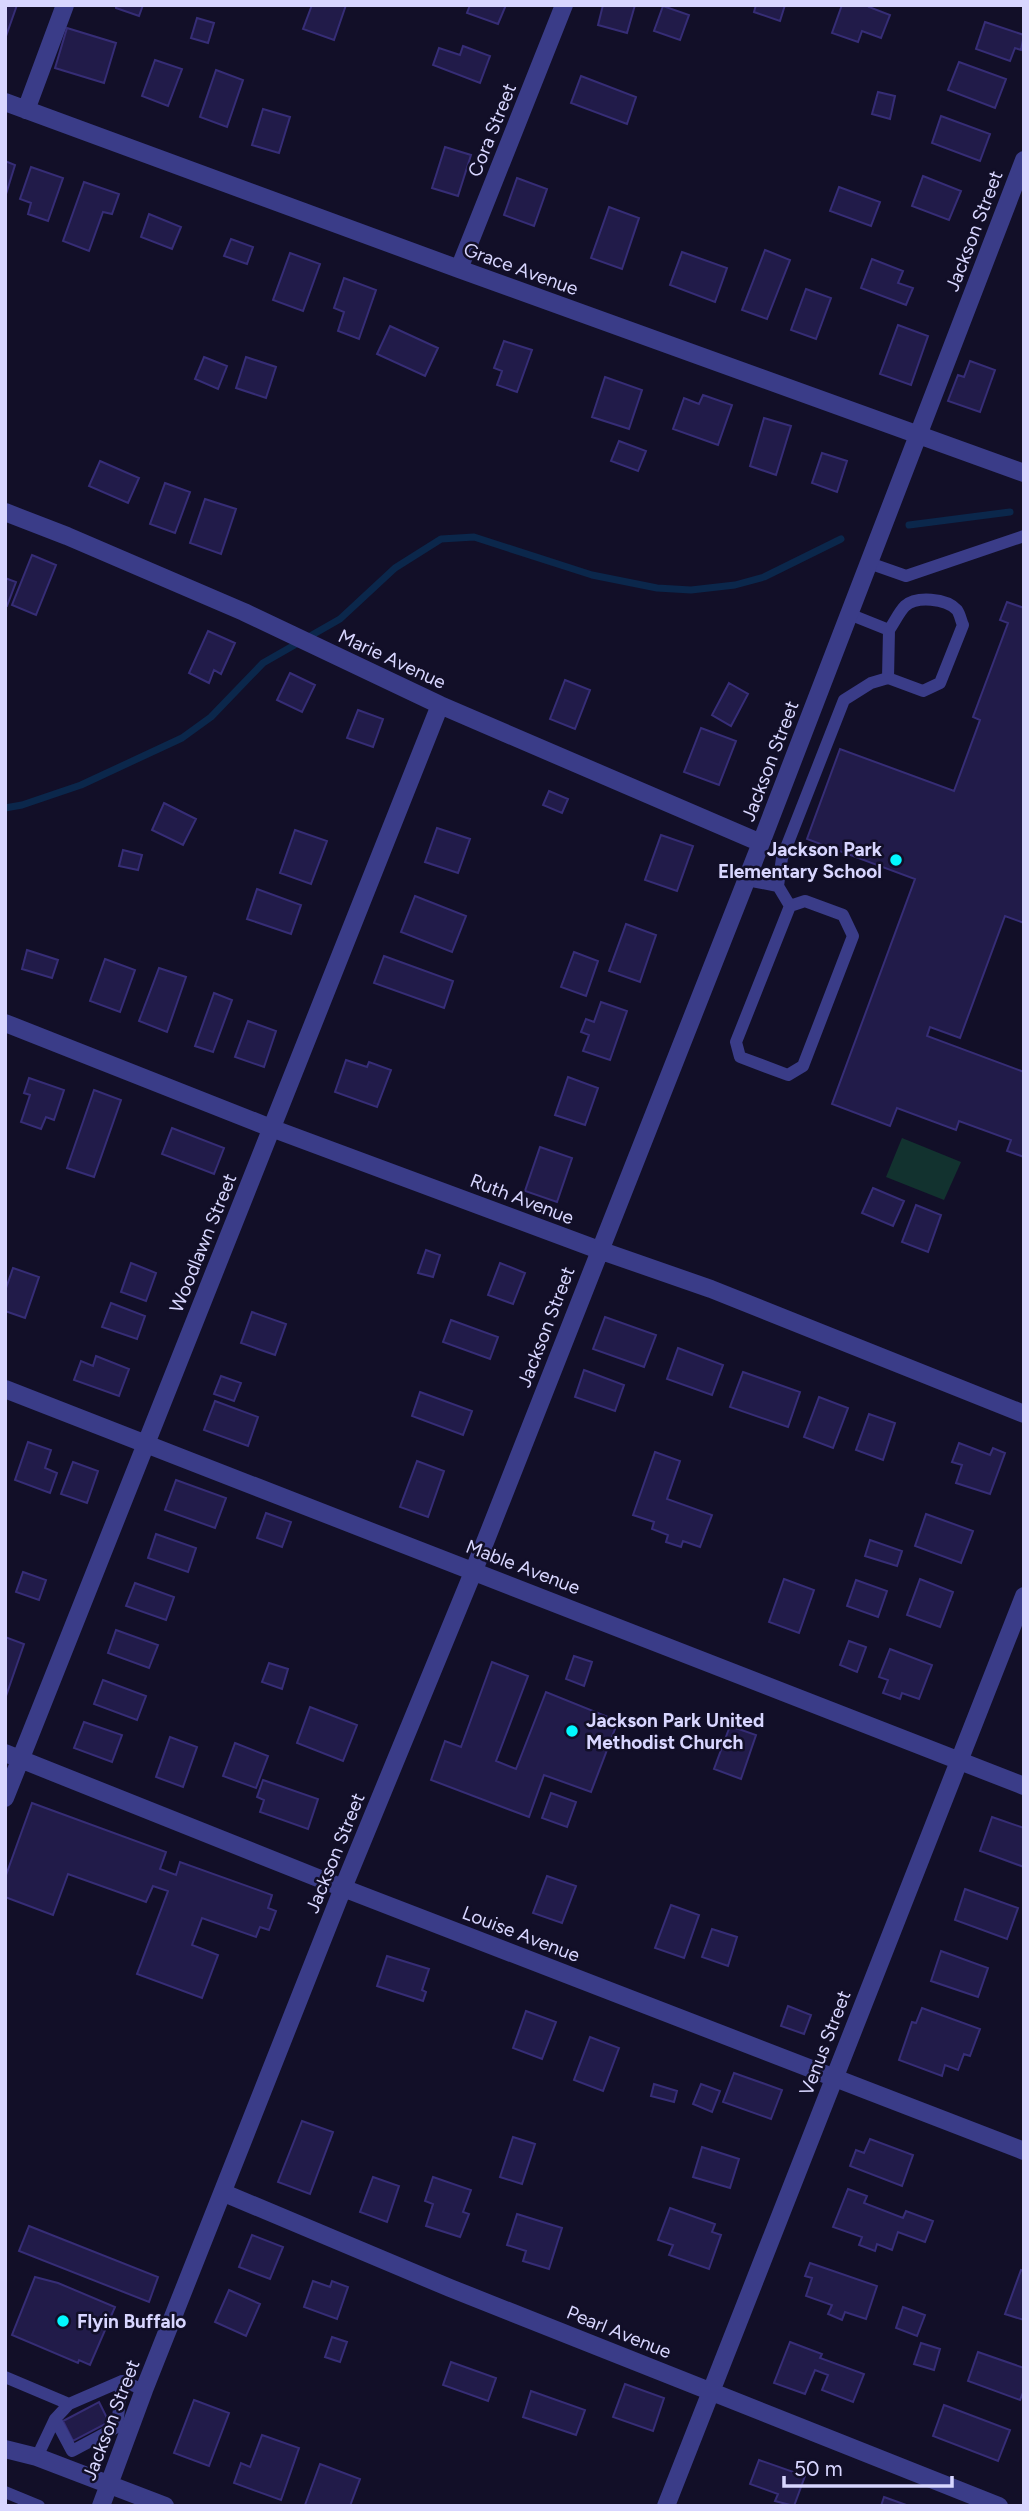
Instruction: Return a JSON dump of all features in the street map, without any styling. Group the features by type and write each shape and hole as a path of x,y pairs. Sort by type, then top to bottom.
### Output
{"street":[{"path":"26,110 65,5"},
{"name":"Cora Street","path":"459,269 564,5"},
{"name":"Grace Avenue","path":"5,102 1024,473"},
{"name":"Jackson Street","path":"101,2506 144,2390 343,1888 474,1570 747,880 1024,160"},
{"name":"Marie Avenue","path":"5,512 79,541 288,633 440,705 761,843"},
{"name":"Woodlawn Street","path":"5,1798 13,1756 145,1444 440,705"},
{"name":"Ruth Avenue","path":"5,1023 271,1128 711,1289 1024,1414"},
{"name":"Mable Avenue","path":"5,1389 1024,1786"},
{"name":"Venus Street","path":"666,2506 1024,1596"},
{"name":"Louise Avenue","path":"13,1756 343,1888 1024,2151"},
{"name":"Pearl Avenue","path":"224,2193 450,2288 999,2506"},
{"path":"5,2449 37,2458 165,2506"}],"lane":[{"path":"869,563 906,576 1024,536"},
{"path":"790,906 778,886 782,858 844,700 871,683 888,678 923,691 940,683 963,625 957,610 947,603 916,600 905,606 890,630 888,678"},
{"path":"849,614 890,630"},
{"path":"747,880 778,886"},
{"path":"805,901 843,915 853,936 803,1066 788,1075 740,1057 736,1042 790,906 805,901"},
{"path":"5,2377 69,2404"},
{"path":"37,2458 55,2419 69,2404 122,2381 144,2390"},
{"path":"55,2419 72,2451 117,2427 122,2381"},
{"path":"5,2492 39,2506"}],"green space":[{"path":"902,1138 961,1162 944,1200 886,1177"}],"building":[{"path":"5,5 17,5 5,39"},
{"path":"116,5 143,5 139,16 116,8"},
{"path":"312,5 346,5 334,40 303,29"},
{"path":"470,5 506,5 498,24 467,13"},
{"path":"603,5 635,5 627,33 598,25"},
{"path":"756,5 785,5 780,21 754,12"},
{"path":"842,5 870,5 869,7 890,15 881,38 862,31 858,42 832,33"},
{"path":"663,6 689,15 680,40 654,31"},
{"path":"197,18 214,23 208,43 191,38"},
{"path":"985,22 1024,35 1021,50 1015,48 1010,61 976,49"},
{"path":"67,28 116,43 104,83 55,68"},
{"path":"463,46 490,56 480,83 433,65 439,48 460,55"},
{"path":"155,60 182,69 168,106 142,96"},
{"path":"959,62 1006,79 995,108 948,90"},
{"path":"216,70 243,80 227,127 200,117"},
{"path":"581,76 636,97 627,124 571,103"},
{"path":"878,92 895,96 890,119 872,114"},
{"path":"263,109 290,117 279,153 252,145"},
{"path":"941,116 990,134 980,161 932,143"},
{"path":"445,147 471,155 458,196 432,188"},
{"path":"5,161 15,165 6,194 5,193"},
{"path":"31,167 63,178 48,221 28,214 31,203 20,199"},
{"path":"923,176 961,191 949,220 912,206"},
{"path":"517,178 547,189 534,226 504,215"},
{"path":"84,182 119,194 112,214 103,212 89,251 63,241"},
{"path":"839,187 880,202 871,226 830,211"},
{"path":"609,207 639,218 622,269 591,258"},
{"path":"149,214 181,227 172,249 141,237"},
{"path":"231,239 253,247 247,264 224,256"},
{"path":"765,250 790,260 767,319 742,310"},
{"path":"682,252 727,268 715,302 670,285"},
{"path":"290,253 320,264 303,311 273,300"},
{"path":"872,259 903,271 898,283 913,288 906,305 861,288"},
{"path":"344,278 376,290 359,339 338,331 344,312 334,308"},
{"path":"806,289 831,298 816,339 791,330"},
{"path":"898,325 928,336 911,385 880,374"},
{"path":"390,326 438,348 425,376 377,354"},
{"path":"504,341 532,350 517,392 497,385 502,371 494,368"},
{"path":"204,357 227,366 218,389 195,379"},
{"path":"246,357 276,367 266,398 236,388"},
{"path":"970,361 995,370 980,412 948,401 958,375 964,377"},
{"path":"605,377 642,390 629,429 592,417"},
{"path":"703,395 732,405 718,445 673,429 684,398 699,404"},
{"path":"764,418 791,426 776,475 750,466"},
{"path":"619,441 646,451 638,471 611,461"},
{"path":"822,453 847,461 837,492 812,483"},
{"path":"100,461 139,478 128,503 89,486"},
{"path":"165,483 190,492 175,533 150,524"},
{"path":"205,499 236,509 221,554 190,543"},
{"path":"32,555 56,565 36,615 12,605"},
{"path":"5,578 16,582 7,606 5,606"},
{"path":"1007,602 1024,608 1024,923 1005,916 960,1038 930,1027 927,1036 1024,1072 1024,1157 1007,1151 1011,1140 959,1121 956,1130 897,1108 890,1126 832,1104 915,879 807,839 840,749 954,791 980,720 973,717 1008,623 1000,620"},
{"path":"208,631 235,643 221,674 214,670 209,683 189,673"},
{"path":"290,673 315,685 302,712 277,700"},
{"path":"565,680 590,690 575,729 550,719"},
{"path":"729,683 748,694 731,726 712,715"},
{"path":"358,710 383,719 373,747 347,738"},
{"path":"701,728 736,741 719,785 684,772"},
{"path":"549,791 568,799 562,813 543,805"},
{"path":"164,803 196,819 183,845 152,830"},
{"path":"437,828 470,839 458,873 425,862"},
{"path":"295,830 327,841 311,884 280,873"},
{"path":"661,835 693,846 677,891 645,880"},
{"path":"123,850 142,855 138,870 119,866"},
{"path":"257,889 301,905 291,934 247,919"},
{"path":"415,896 466,916 452,952 401,932"},
{"path":"626,924 656,935 640,982 609,971"},
{"path":"27,950 58,960 52,978 22,969"},
{"path":"574,952 598,961 586,996 561,987"},
{"path":"384,956 453,981 444,1008 374,983"},
{"path":"105,959 135,970 120,1012 90,1001"},
{"path":"159,968 186,977 167,1032 139,1021"},
{"path":"214,993 232,1000 213,1052 195,1046"},
{"path":"601,1002 627,1011 610,1060 583,1051 589,1035 581,1032 586,1019 594,1022"},
{"path":"248,1021 276,1031 264,1067 235,1057"},
{"path":"346,1060 367,1067 369,1062 391,1070 377,1107 335,1092"},
{"path":"568,1077 598,1088 585,1125 555,1115"},
{"path":"29,1078 64,1090 54,1120 46,1117 41,1129 21,1122 30,1095 24,1093"},
{"path":"94,1090 121,1100 94,1177 67,1168"},
{"path":"172,1128 224,1148 214,1174 162,1154"},
{"path":"540,1147 572,1158 557,1202 525,1191"},
{"path":"873,1188 904,1201 893,1226 862,1213"},
{"path":"916,1205 941,1215 928,1252 902,1242"},
{"path":"426,1250 440,1255 433,1277 418,1273"},
{"path":"131,1263 156,1273 146,1301 121,1292"},
{"path":"500,1263 525,1273 513,1304 488,1295"},
{"path":"13,1268 39,1277 25,1318 5,1311 5,1291"},
{"path":"111,1303 145,1316 137,1339 102,1327"},
{"path":"252,1312 286,1324 275,1355 241,1343"},
{"path":"605,1317 656,1335 644,1367 593,1349"},
{"path":"451,1320 498,1337 490,1359 443,1342"},
{"path":"678,1348 723,1365 712,1395 667,1379"},
{"path":"96,1356 129,1369 119,1396 74,1380 81,1361 93,1366"},
{"path":"584,1370 624,1385 615,1411 575,1397"},
{"path":"743,1372 800,1392 788,1427 730,1407"},
{"path":"221,1376 241,1383 234,1401 214,1394"},
{"path":"420,1392 472,1411 463,1435 412,1416"},
{"path":"819,1397 848,1408 833,1448 804,1437"},
{"path":"215,1401 258,1417 248,1446 204,1430"},
{"path":"869,1414 895,1423 883,1460 856,1450"},
{"path":"28,1442 51,1450 45,1468 57,1473 50,1493 15,1480"},
{"path":"959,1443 990,1455 993,1448 1005,1453 990,1494 956,1483 962,1465 952,1462"},
{"path":"655,1452 680,1461 667,1499 712,1515 700,1547 683,1541 681,1547 666,1542 668,1535 652,1529 654,1522 633,1515"},
{"path":"417,1461 444,1471 428,1517 400,1507"},
{"path":"73,1462 98,1471 87,1503 61,1494"},
{"path":"176,1480 226,1498 215,1528 165,1510"},
{"path":"266,1513 291,1522 282,1547 257,1538"},
{"path":"926,1514 973,1531 961,1563 915,1546"},
{"path":"156,1534 196,1548 188,1572 148,1558"},
{"path":"870,1540 902,1551 897,1566 865,1556"},
{"path":"23,1572 46,1580 39,1600 16,1592"},
{"path":"784,1579 814,1590 799,1633 769,1622"},
{"path":"920,1579 953,1592 940,1627 907,1615"},
{"path":"856,1580 887,1591 878,1617 847,1606"},
{"path":"135,1583 174,1597 166,1620 126,1606"},
{"path":"116,1630 158,1645 149,1668 108,1653"},
{"path":"5,1637 24,1644 5,1699"},
{"path":"849,1641 866,1647 857,1672 840,1665"},
{"path":"890,1649 932,1665 919,1699 902,1693 900,1699 883,1693 888,1680 879,1677"},
{"path":"574,1656 592,1662 584,1686 566,1679"},
{"name":"Jackson Park United Methodist Church","path":"492,1662 528,1676 496,1761 516,1769 546,1692 618,1721 591,1792 544,1775 529,1817 431,1780 445,1741 461,1747"},
{"path":"269,1663 288,1669 282,1689 262,1682"},
{"path":"103,1680 146,1696 137,1720 94,1704"},
{"path":"310,1707 357,1725 343,1761 297,1743"},
{"path":"84,1722 122,1735 112,1762 74,1748"},
{"path":"730,1726 756,1735 741,1779 714,1769"},
{"path":"170,1737 197,1747 183,1787 156,1777"},
{"path":"235,1743 268,1756 256,1788 223,1776"},
{"path":"263,1780 318,1799 308,1829 260,1812 264,1800 257,1797"},
{"path":"551,1793 576,1802 567,1827 542,1818"},
{"path":"32,1803 166,1852 160,1869 176,1875 180,1862 272,1895 268,1908 276,1911 269,1930 260,1927 256,1937 202,1918 192,1945 218,1955 202,1998 137,1974 168,1891 153,1886 146,1902 68,1874 53,1915 5,1897 5,1878"},
{"path":"992,1817 1024,1828 1024,1867 980,1851"},
{"path":"547,1876 576,1886 562,1923 533,1913"},
{"path":"965,1889 1018,1908 1007,1939 955,1920"},
{"path":"671,1905 699,1915 684,1958 655,1948"},
{"path":"712,1929 737,1937 728,1966 702,1957"},
{"path":"941,1951 988,1968 978,1997 931,1981"},
{"path":"387,1956 429,1969 422,1990 426,1992 423,2001 377,1986"},
{"path":"788,2006 811,2015 804,2034 781,2026"},
{"path":"922,2008 980,2029 970,2056 964,2054 958,2070 945,2065 942,2076 899,2060 912,2022 916,2023"},
{"path":"526,2011 556,2022 542,2059 513,2048"},
{"path":"590,2037 619,2048 603,2091 574,2080"},
{"path":"734,2073 782,2090 771,2119 723,2102"},
{"path":"654,2084 677,2091 674,2102 651,2096"},
{"path":"701,2084 720,2091 712,2112 693,2104"},
{"path":"302,2121 333,2132 310,2194 278,2182"},
{"path":"513,2137 535,2144 522,2184 500,2177"},
{"path":"870,2139 913,2155 902,2186 850,2166 856,2150 864,2153"},
{"path":"702,2147 739,2159 730,2188 693,2177"},
{"path":"373,2177 399,2186 387,2222 360,2212"},
{"path":"433,2177 471,2190 463,2212 469,2214 460,2237 426,2226 433,2204 425,2201"},
{"path":"848,2189 867,2196 864,2203 903,2218 906,2211 933,2221 925,2242 898,2232 892,2250 877,2244 875,2251 859,2245 862,2237 833,2227"},
{"path":"670,2208 715,2224 712,2232 721,2235 709,2269 669,2255 673,2245 658,2240"},
{"path":"517,2214 562,2228 549,2269 523,2261 526,2251 507,2245"},
{"path":"29,2226 158,2277 149,2302 19,2251"},
{"path":"252,2235 283,2247 270,2279 239,2267"},
{"path":"810,2263 877,2286 866,2319 845,2312 842,2320 828,2314 832,2305 806,2296 812,2278 805,2276"},
{"path":"1021,2270 1024,2271 1024,2320 1005,2314"},
{"name":"Flyin Buffalo","path":"35,2277 58,2283 115,2307 90,2365 79,2360 78,2363 12,2335"},
{"path":"313,2281 330,2287 332,2281 348,2287 337,2319 304,2307"},
{"path":"229,2290 260,2304 246,2336 215,2322"},
{"path":"903,2307 925,2315 917,2336 896,2328"},
{"path":"332,2337 347,2342 340,2362 325,2357"},
{"path":"790,2342 822,2354 820,2358 864,2374 853,2402 822,2390 828,2375 815,2370 805,2394 774,2383"},
{"path":"921,2343 940,2349 934,2370 914,2364"},
{"path":"978,2352 1024,2368 1024,2390 1020,2400 968,2381"},
{"path":"451,2362 496,2378 488,2401 443,2385"},
{"path":"625,2384 664,2398 653,2431 613,2417"},
{"path":"531,2391 585,2410 576,2435 523,2417"},
{"path":"194,2400 229,2413 209,2466 174,2453"},
{"path":"99,2402 109,2422 73,2441 63,2421"},
{"path":"944,2405 1010,2430 998,2461 933,2436"},
{"path":"262,2435 299,2448 281,2500 234,2483 241,2463 250,2467"},
{"path":"759,2460 805,2476 794,2506 775,2501 778,2494 750,2484"},
{"path":"320,2464 360,2479 350,2506 305,2505"},
{"path":"884,2497 909,2506 881,2506"}],"waterway":[{"path":"909,525 1010,512"},
{"path":"5,808 81,785 182,738 211,717 263,663 340,619 395,568 441,539 474,537 592,575 657,588 691,590 735,585 764,577 841,539"}],"place":[{"name":"Jackson Park Elementary School","path":"896,860"},
{"name":"Jackson Park United Methodist Church","path":"572,1731"},
{"name":"Flyin Buffalo","path":"63,2321"}]}
